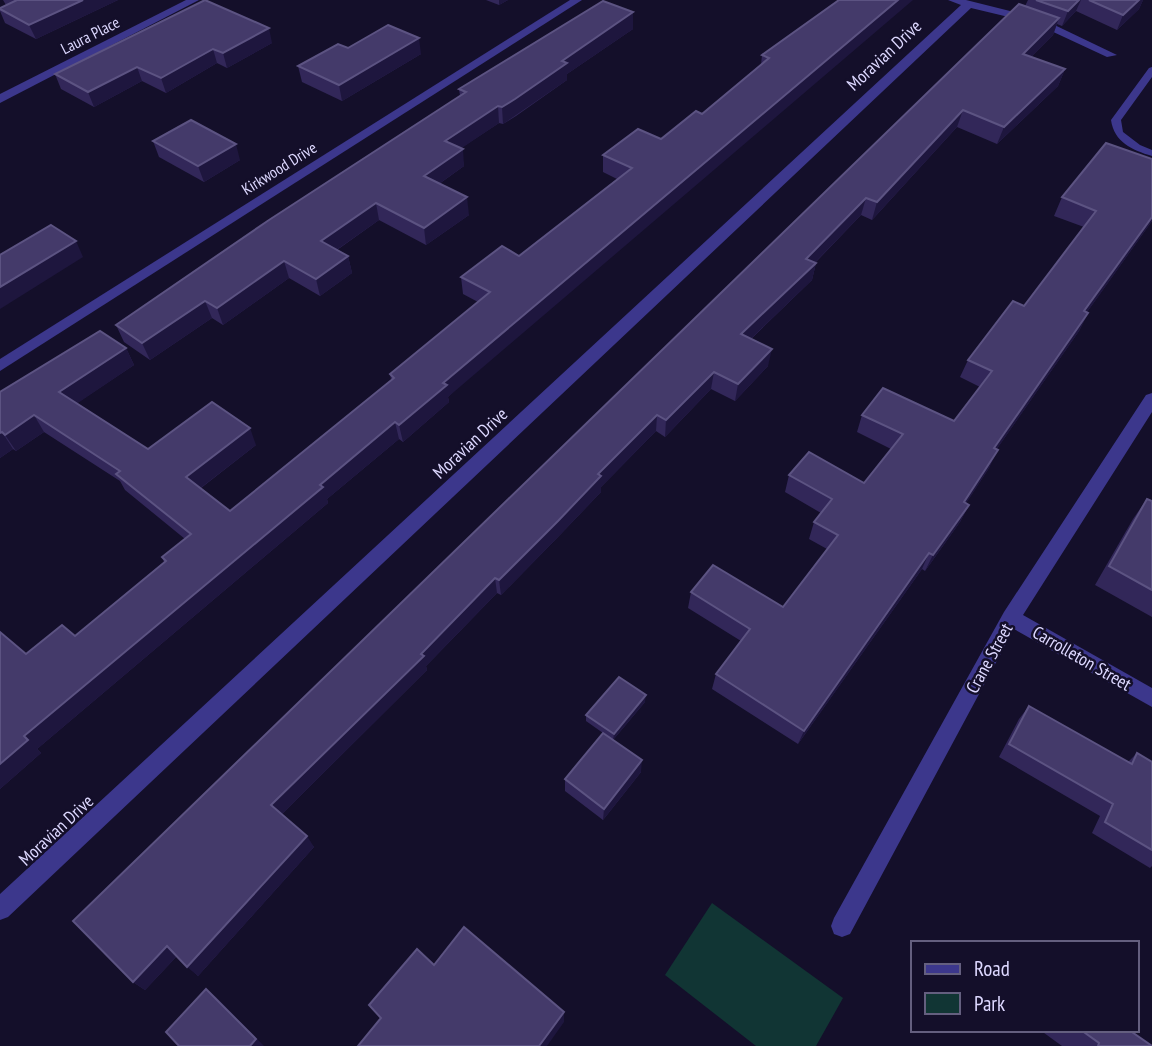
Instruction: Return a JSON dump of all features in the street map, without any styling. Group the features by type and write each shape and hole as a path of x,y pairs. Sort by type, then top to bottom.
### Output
{"street":[{"name":"Laura Place","path":"0,99 194,0"},
{"name":"Kirkwood Drive","path":"0,366 577,0"},
{"path":"960,2 1038,22 1111,55"},
{"name":"Moravian Drive","path":"0,909 960,2"},
{"name":"Crane Street","path":"842,926 1012,618 1152,399"},
{"name":"Carrolleton Street","path":"1012,618 1152,698"}],"lane":[{"path":"1152,70 1115,120 1118,133 1136,147 1152,153"}],"green space":[{"path":"712,903 843,998 816,1046 756,1046 665,975"}],"building":[{"path":"17,0 83,0 29,25 0,9"},
{"path":"205,0 269,28 223,53 213,49 161,78 137,67 88,92 55,74"},
{"path":"839,0 898,0 443,383 447,385 399,425 395,422 320,485 323,487 24,736 28,740 0,764 0,632 26,654 62,625 75,636 166,561 162,557 191,534 116,474 120,471 34,415 5,435 0,433 0,392 100,331 126,348 59,392 148,449 212,402 250,428 186,477 230,511 394,378 390,374 490,292 461,277 502,246 519,256 632,168 603,155 638,129 661,139 696,111 702,114 769,58 762,55"},
{"path":"1036,0 1079,0 1068,11"},
{"path":"1089,0 1139,0 1123,15"},
{"path":"603,1 633,12 562,61 567,63 515,99 502,107 498,106 445,141 463,149 424,176 467,197 424,228 376,203 321,241 348,256 316,279 284,261 217,308 205,301 142,343 116,325 269,220 466,92 459,89"},
{"path":"1019,4 1059,18 1023,54 1065,69 1004,127 963,110 877,202 866,198 806,259 816,263 741,334 772,349 738,384 714,372 666,420 657,415 598,474 601,476 558,521 499,580 495,578 421,654 424,656 271,805 307,836 187,967 167,946 133,982 73,921"},
{"path":"388,25 419,38 339,85 298,66 338,44 348,48"},
{"path":"191,120 236,144 198,166 153,141"},
{"path":"1106,143 1152,159 1152,217 1084,311 1088,313 994,448 998,450 964,502 969,505 933,555 929,553 804,731 716,674 750,629 691,592 713,565 783,607 838,535 814,522 832,499 789,475 809,452 864,483 903,434 862,415 883,388 954,421 992,371 968,360 1013,301 1024,306 1096,211 1062,197"},
{"path":"51,225 76,241 0,287 0,255"},
{"path":"1147,499 1152,501 1152,590 1109,566"},
{"path":"619,677 646,695 614,734 586,715"},
{"path":"1029,706 1132,764 1137,753 1152,762 1152,850 1105,822 1113,804 1009,744"},
{"path":"603,733 642,760 604,809 565,779"},
{"path":"464,927 564,1012 539,1046 358,1046 381,1018 369,1005 417,949 434,965"},
{"path":"206,989 256,1039 250,1046 179,1046 166,1032"},
{"path":"1084,1032 1132,1032 1152,1046 1098,1046 1099,1043"}]}
